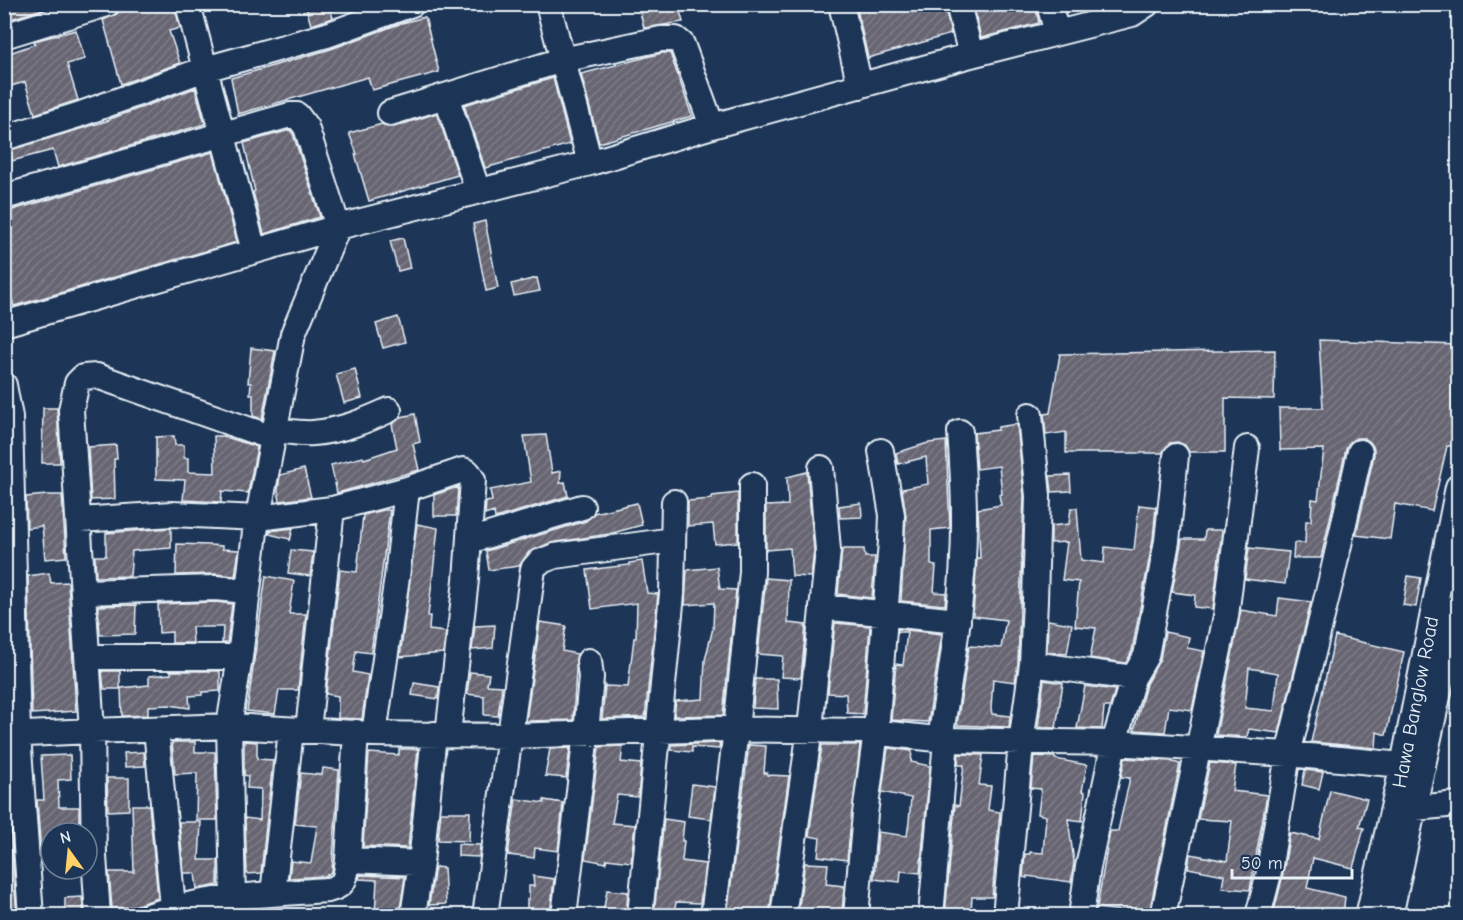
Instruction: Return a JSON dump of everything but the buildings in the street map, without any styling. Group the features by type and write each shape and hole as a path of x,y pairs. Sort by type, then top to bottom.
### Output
{"street":[{"path":"4,36 107,4"},
{"path":"188,4 254,251"},
{"path":"4,138 78,115 205,69 327,35 412,4"},
{"path":"548,4 590,163"},
{"path":"841,4 860,86"},
{"path":"958,4 971,55"},
{"path":"1049,4 1057,33"},
{"path":"4,324 338,227 590,163 711,126 1132,14 1146,5"},
{"path":"390,113 562,60 661,39 676,39 682,44 711,126"},
{"path":"446,96 478,192"},
{"path":"4,197 290,115 297,116 306,127 338,227 293,334 258,518 229,726 233,897"},
{"path":"98,915 94,856 92,731 71,410 77,383 83,377 97,376 274,434 331,430 359,423 389,410"},
{"path":"4,386 10,417 11,735 32,915"},
{"path":"1005,915 1021,742 1032,664 1038,496 1030,415"},
{"path":"931,915 943,739 958,621 964,515 960,432"},
{"path":"1163,915 1226,616 1247,448"},
{"path":"856,915 865,814 876,731 892,515 881,452"},
{"path":"1258,915 1268,877 1288,754 1360,452"},
{"path":"1082,915 1088,867 1114,743 1133,678 1146,656 1167,541 1176,456"},
{"path":"783,915 810,729 828,550 821,468"},
{"path":"79,520 172,514 258,518 332,509 407,489 463,470 468,472 473,480 466,580 413,915"},
{"path":"713,915 736,730 752,572 752,485"},
{"name":"Hawa Banglow Road","path":"1390,915 1415,808 1413,766 1458,487"},
{"path":"148,915 173,907 233,897 328,890 339,887 345,881 365,733 397,577 407,489"},
{"path":"640,915 672,594 674,502"},
{"path":"469,541 582,507"},
{"path":"273,894 332,509"},
{"path":"485,915 533,569 539,562 555,556 673,540"},
{"path":"84,591 215,588 247,591"},
{"name":"Hawa Banglow Road","path":"1368,915 1458,605"},
{"path":"822,608 958,621"},
{"path":"88,657 240,657"},
{"path":"564,915 586,734 591,677 589,661"},
{"path":"1032,664 1133,678"},
{"path":"11,735 229,726 365,733 510,736 810,729 876,731 943,739 1114,743 1198,748 1413,766"},
{"path":"156,729 173,907"},
{"path":"1415,808 1458,804"},
{"path":"348,860 421,863"}]}
